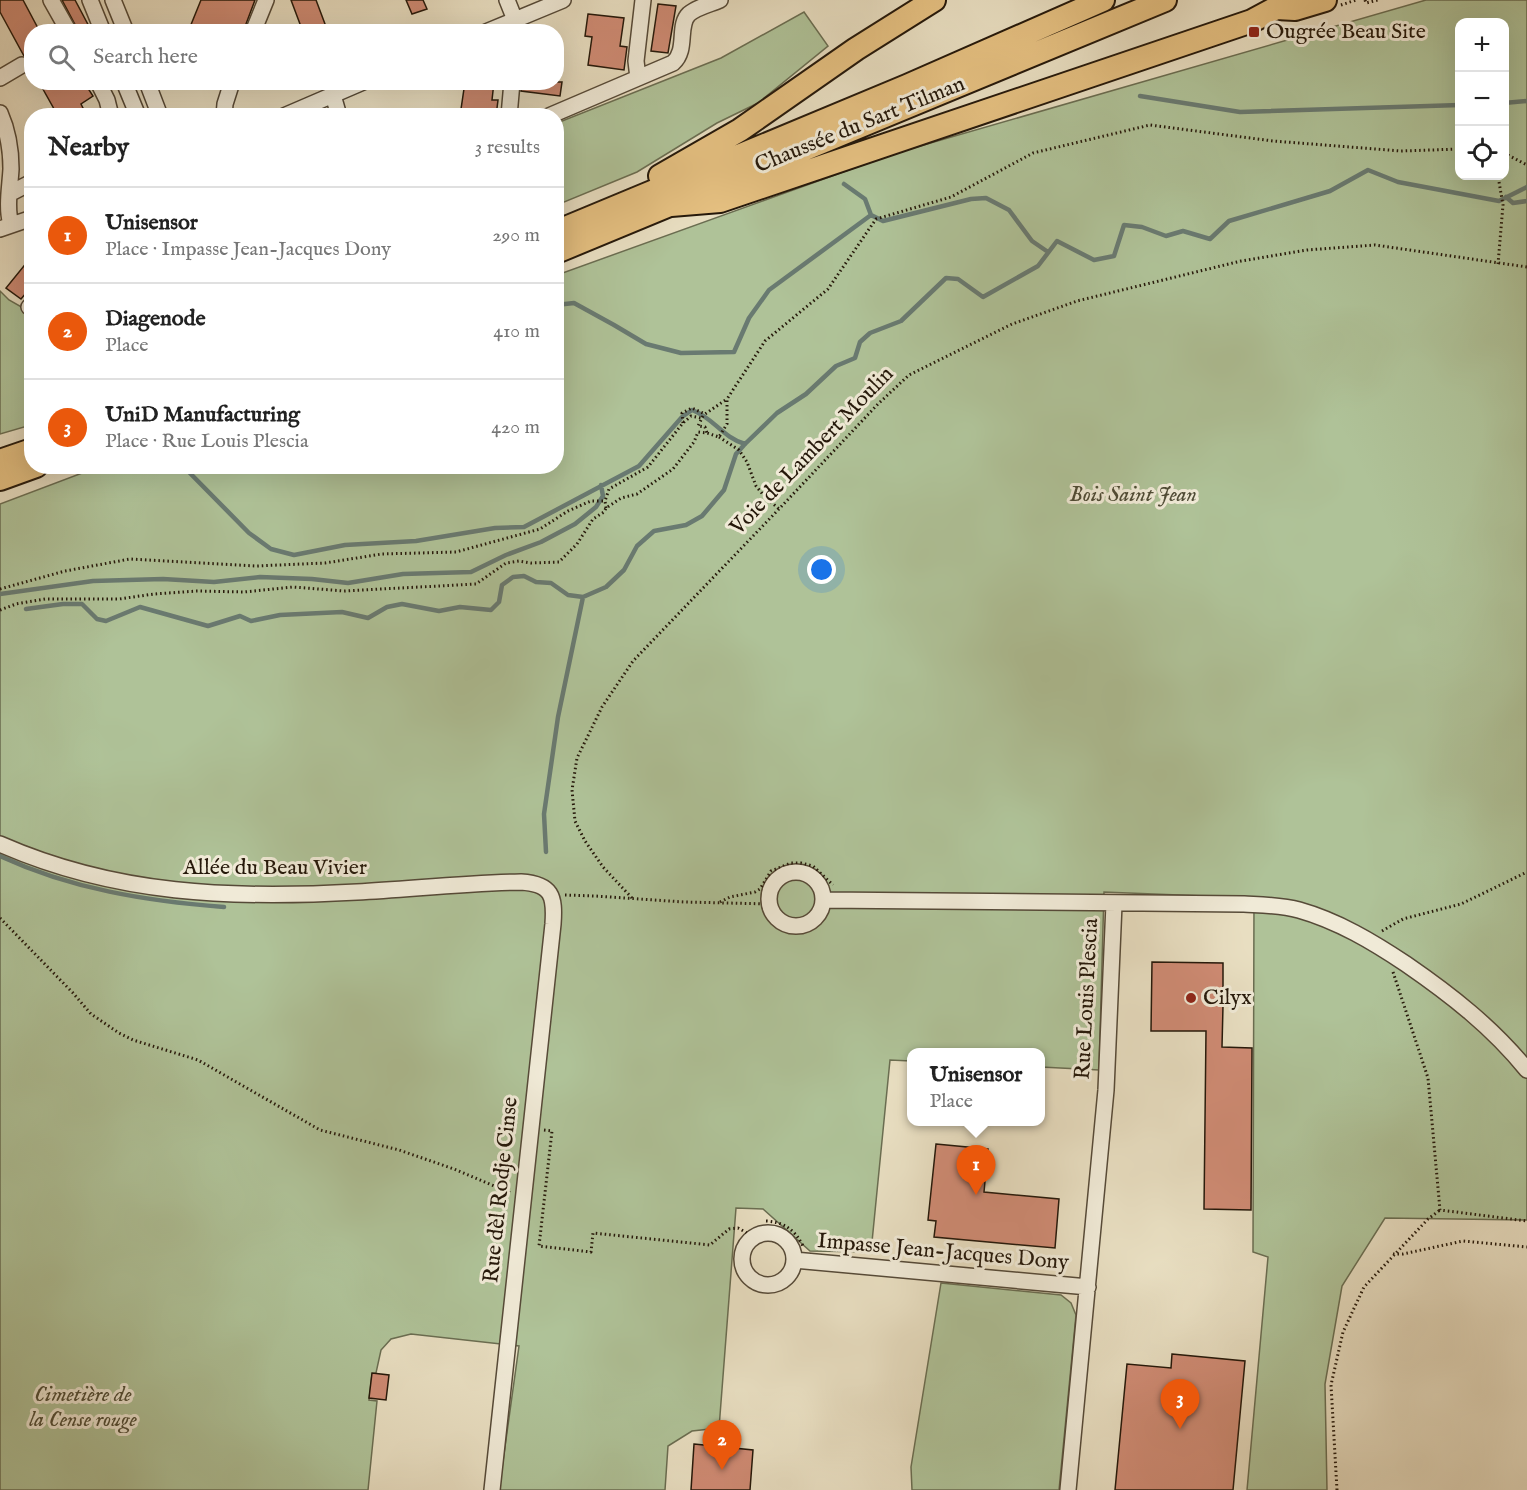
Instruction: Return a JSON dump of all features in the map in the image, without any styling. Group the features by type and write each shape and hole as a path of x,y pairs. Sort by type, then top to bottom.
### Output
{"highway":[{"path":"612,209 643,186 740,130 856,49 934,0"},
{"name":"Chaussée du Sart Tilman","path":"564,229 907,86 1103,0"},
{"name":"Chaussée du Sart Tilman","path":"564,249 742,173 1165,0"},
{"path":"671,205 720,201 1252,21 1274,4 1295,9 1325,0"},
{"path":"0,461 24,462"},
{"path":"0,479 24,466"},
{"path":"0,492 5,490 24,470"}],"street":[{"path":"51,0 64,24"},
{"path":"90,0 100,24"},
{"path":"113,0 123,24"},
{"path":"256,24 266,0"},
{"path":"507,0 515,20"},
{"path":"506,24 563,0"},
{"path":"638,78 636,61 643,0"},
{"path":"564,110 678,59 686,18 693,11 720,0"},
{"path":"0,78 22,65"},
{"path":"102,90 109,108"},
{"path":"127,90 135,108"},
{"path":"150,90 157,108"},
{"path":"225,108 229,90"},
{"path":"303,108 345,90"},
{"path":"510,108 511,90"},
{"path":"333,95 337,108"},
{"path":"0,113 7,129 10,151 9,217 6,227"},
{"path":"9,194 24,186"},
{"path":"6,227 24,221"},
{"name":"Allée du Beau Vivier","path":"0,844 77,872 132,885 172,890 254,894 332,893 521,882 538,884 548,890 551,895"},
{"path":"796,872 812,877 822,891 823,900 821,909 809,923 791,926 775,917 770,904 770,892 774,884 787,873 796,872"},
{"name":"Rue dèl Rodje Cinse","path":"492,1490 553,924 554,907 551,895"},
{"path":"823,900 1114,904"},
{"name":"Rue Louis Plescia","path":"1068,1490 1107,1069 1114,904 1278,906 1300,910 1340,925 1442,988 1484,1023 1527,1070"},
{"name":"Impasse Jean-Jacques Dony","path":"766,1233 782,1237 793,1251 794,1260 784,1279 769,1285 760,1284 746,1273 742,1265 744,1247 751,1239 766,1233"},
{"name":"Impasse Jean-Jacques Dony","path":"794,1260 1088,1287"}],"path":[{"path":"1365,0 1366,3 1378,0"},
{"path":"683,423 682,413 692,408 705,414 727,399 765,340 828,288 876,219 951,198 1033,153 1150,125 1273,141 1389,150 1455,149"},
{"path":"1509,156 1527,165"},
{"path":"1498,264 1503,205 1499,180"},
{"name":"Voie de Lambert Moulin","path":"632,898 603,867 585,841 575,821 572,790 577,758 602,707 633,660 878,404 909,375 1011,324 1077,301 1241,261 1307,250 1374,245 1527,267"},
{"path":"719,437 727,424 727,399"},
{"path":"606,508 605,501 609,489 648,467 683,423 692,416 702,417 698,426 705,428 708,433"},
{"path":"0,610 16,604 45,599 119,599 197,591 244,592 293,587 344,591 476,584 506,563 559,562 578,544 593,519 606,508 621,498 637,494 673,469 694,442 698,432 719,437 739,450 747,462 756,486 779,509"},
{"path":"0,589 65,571 129,559 256,566 325,563 382,554 456,552 540,529 568,511 591,501 605,501"},
{"path":"1380,933 1403,919 1461,904 1527,872"},
{"path":"720,902 730,897 755,892 763,883"},
{"path":"551,895 770,904"},
{"path":"0,918 91,1014 119,1033 133,1040 193,1058 320,1130 399,1150 454,1169 515,1195"},
{"path":"1387,952 1428,1078 1440,1210"},
{"path":"530,1129 552,1131 539,1246 591,1252 593,1233 710,1245 729,1229 738,1228 751,1239"},
{"path":"1337,1490 1331,1385 1343,1332 1364,1287 1393,1254 1440,1210 1527,1221"},
{"path":"1393,1254 1403,1254 1462,1241 1527,1247"}],"green space":[{"name":"Bois Saint Jean","path":"1426,0 1527,0 1527,1220 1385,1218 1342,1286 1325,1384 1327,1490 1247,1490 1268,1257 1253,1252 1254,898 1104,892 1099,1070 1045,1067 1045,1048 907,1048 907,1061 890,1060 871,1252 810,1251 763,1209 736,1208 719,1428 692,1431 668,1446 665,1490 499,1490 519,1346 411,1334 391,1339 381,1350 376,1373 372,1374 369,1400 377,1401 368,1490 0,1490 0,504 79,474 564,474 564,272 896,153"},
{"path":"804,12 828,46 758,103 717,123 637,172 564,202 564,120 721,58"},
{"path":"0,291 9,300 24,308 24,427 0,434"},
{"path":"941,1283 1061,1295 1071,1303 1076,1315 1059,1490 912,1490 911,1467"}],"building":[{"path":"0,0 23,0 36,24 24,24 24,56 0,12"},
{"path":"62,0 75,0 88,24 75,24"},
{"path":"201,0 255,0 246,24 191,24"},
{"path":"291,0 316,0 325,24 300,24"},
{"path":"406,0 423,0 427,9 412,14"},
{"path":"658,4 676,6 668,53 651,51"},
{"path":"588,14 624,18 620,46 627,47 624,70 588,65 592,37 585,36"},
{"path":"43,90 89,90 93,96 81,104 83,108 54,108"},
{"path":"464,90 493,90 492,100 498,100 497,108 461,108"},
{"path":"521,90 561,90 560,96"},
{"path":"24,266 24,295 21,299 6,288"},
{"path":"1152,962 1223,963 1223,991 1230,991 1230,1006 1223,1006 1222,1047 1252,1048 1251,1210 1204,1209 1206,1031 1151,1031"},
{"path":"936,1144 988,1149 984,1192 1059,1199 1055,1248 934,1237 936,1221 928,1220"},
{"path":"1172,1354 1245,1361 1233,1490 1115,1490 1127,1364 1171,1368"},
{"path":"372,1373 389,1375 386,1400 369,1398"},
{"path":"694,1444 753,1450 750,1490 691,1490"}],"waterway":[{"path":"1140,96 1240,112 1455,105"},
{"path":"1509,103 1527,101"},
{"path":"26,609 82,604 97,619 106,621 140,607 208,626 240,616 251,621 280,615 342,612 368,618 387,607 402,604 439,611 460,607 491,610 499,602 502,585 513,577 524,576 536,582 551,583 568,595 583,597 606,587 624,570 637,546 654,531 686,525 702,516 724,490 736,454 745,444 777,413 806,394 836,366 855,358 860,342 870,333 901,321 946,278 958,279 983,297 1038,266 1057,241 1094,260 1114,256 1124,225 1142,227 1166,236 1183,231 1210,239 1229,221 1330,191 1368,170 1398,182 1499,201 1527,187"},
{"path":"844,184 865,199 871,215 883,221 971,199 986,198 1009,210 1032,241 1048,252"},
{"path":"1506,197 1513,203 1527,201"},
{"path":"564,304 574,303 646,344 681,353 734,352 749,318 769,290 871,215"},
{"path":"191,474 249,533 271,549 294,555 345,545 416,541 495,528 524,527 639,466 682,417 692,410 700,413 730,437 745,444"},
{"path":"0,594 93,581 163,579 214,582 260,577 348,583 403,574 471,572 506,555 541,542 575,524 596,507 603,496 601,485"},
{"path":"546,852 544,814 558,717 583,597"},
{"path":"0,856 54,877 109,892 224,907"}],"place":[{"name":"Ougrée Beau Site","path":"1254,32"},
{"name":"Cilyx","path":"1191,998"},
{"name":"Unisensor","path":"976,1195"},
{"name":"UniD Manufacturing","path":"1180,1429"},
{"name":"Diagenode","path":"722,1470"}],"park label":[{"name":"Cimetière de la Cense rouge","path":"83,1408"}]}
